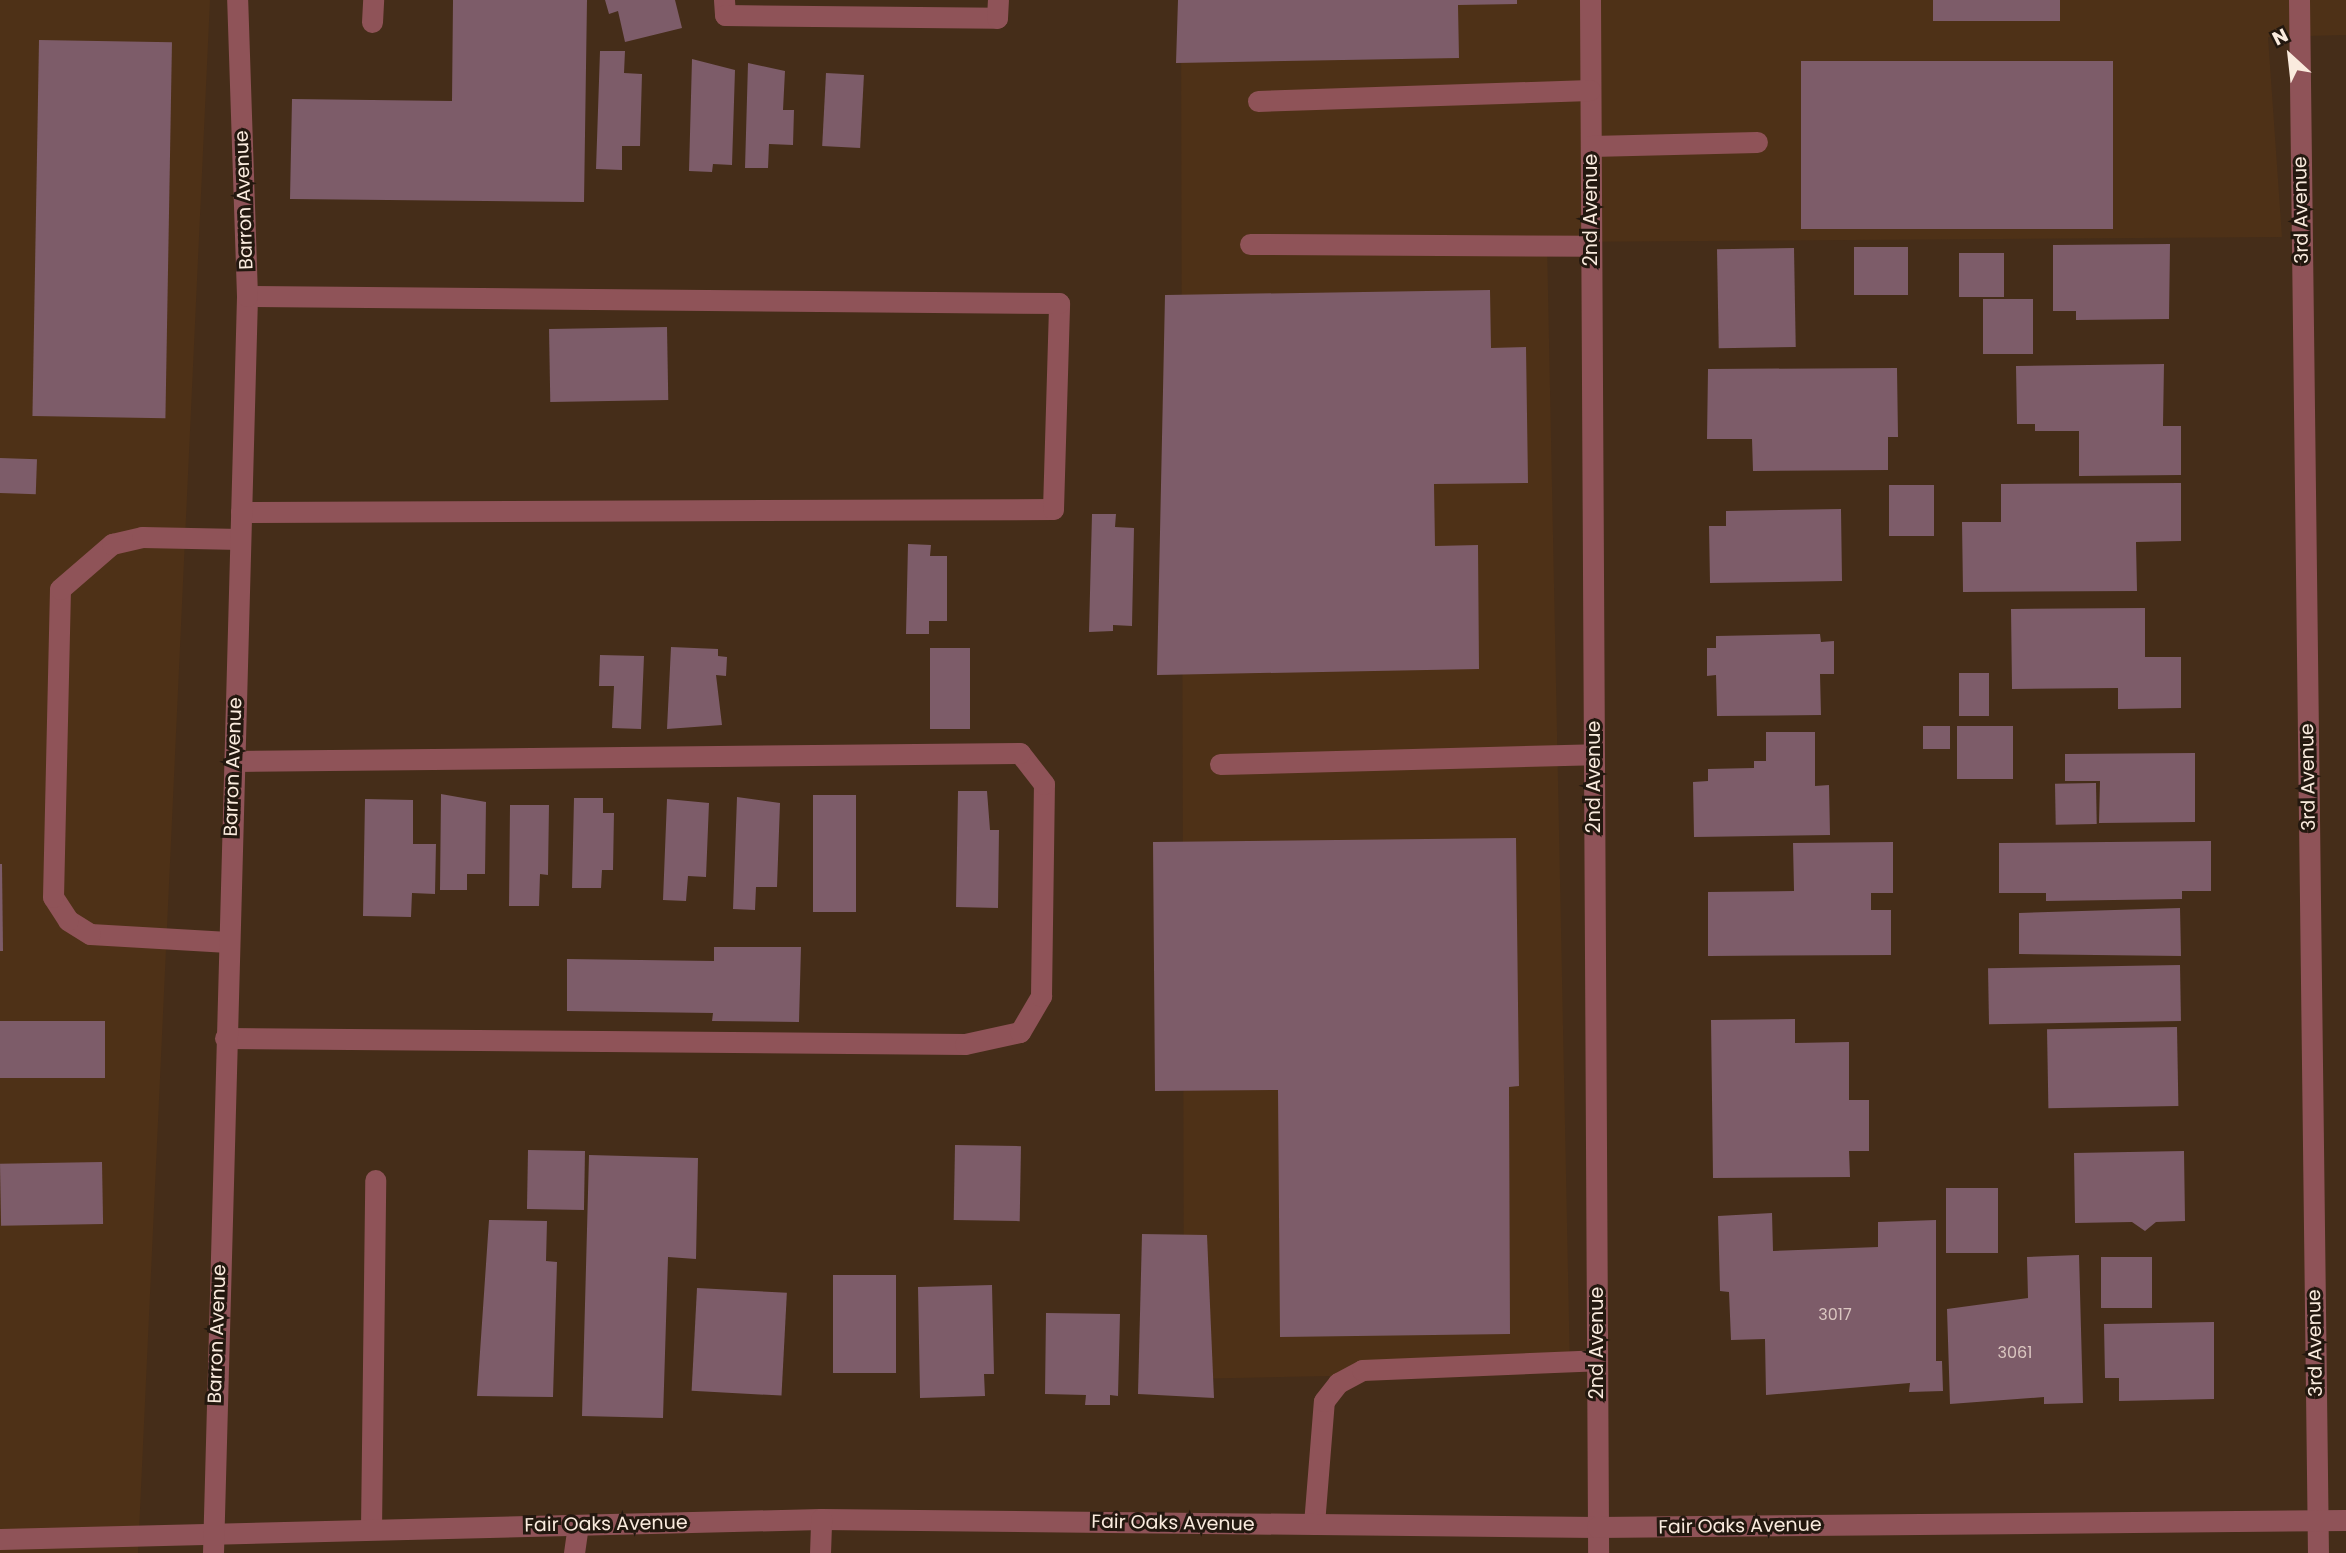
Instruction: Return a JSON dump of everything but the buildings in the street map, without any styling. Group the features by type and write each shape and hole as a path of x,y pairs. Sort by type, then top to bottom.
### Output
{"street":[{"name":"Barron Avenue","path":"212,1543 247,296 237,0"},
{"path":"372,22 373,0"},
{"path":"724,0 725,15 997,18 998,0"},
{"name":"2nd Avenue","path":"1590,0 1598,1553"},
{"path":"2298,0 2315,0"},
{"name":"3rd Avenue","path":"2298,0 2318,1553"},
{"path":"1258,101 1590,90"},
{"path":"1591,146 1757,142"},
{"path":"1250,244 1591,246"},
{"path":"241,512 1053,509 1054,495 1059,303 247,296"},
{"path":"228,942 90,934 68,920 53,897 60,589 112,544 142,537 240,540"},
{"path":"225,1038 965,1044 1020,1032 1041,996 1044,784 1020,753 234,761"},
{"path":"1220,764 1594,754"},
{"path":"371,1530 375,1180"},
{"path":"1314,1524 1324,1401 1338,1383 1362,1370 1597,1360"},
{"path":"820,1553 821,1519"},
{"name":"Fair Oaks Avenue","path":"0,1539 212,1543 371,1530 821,1519 1597,1527 2346,1520"},
{"path":"574,1553 578,1525"}],"shaded area":[{"path":"0,0 210,0 138,1553 0,1553"},
{"path":"1181,0 2346,0 2346,35 2268,37 2282,237 1547,242 1570,1371 1184,1379"}]}
